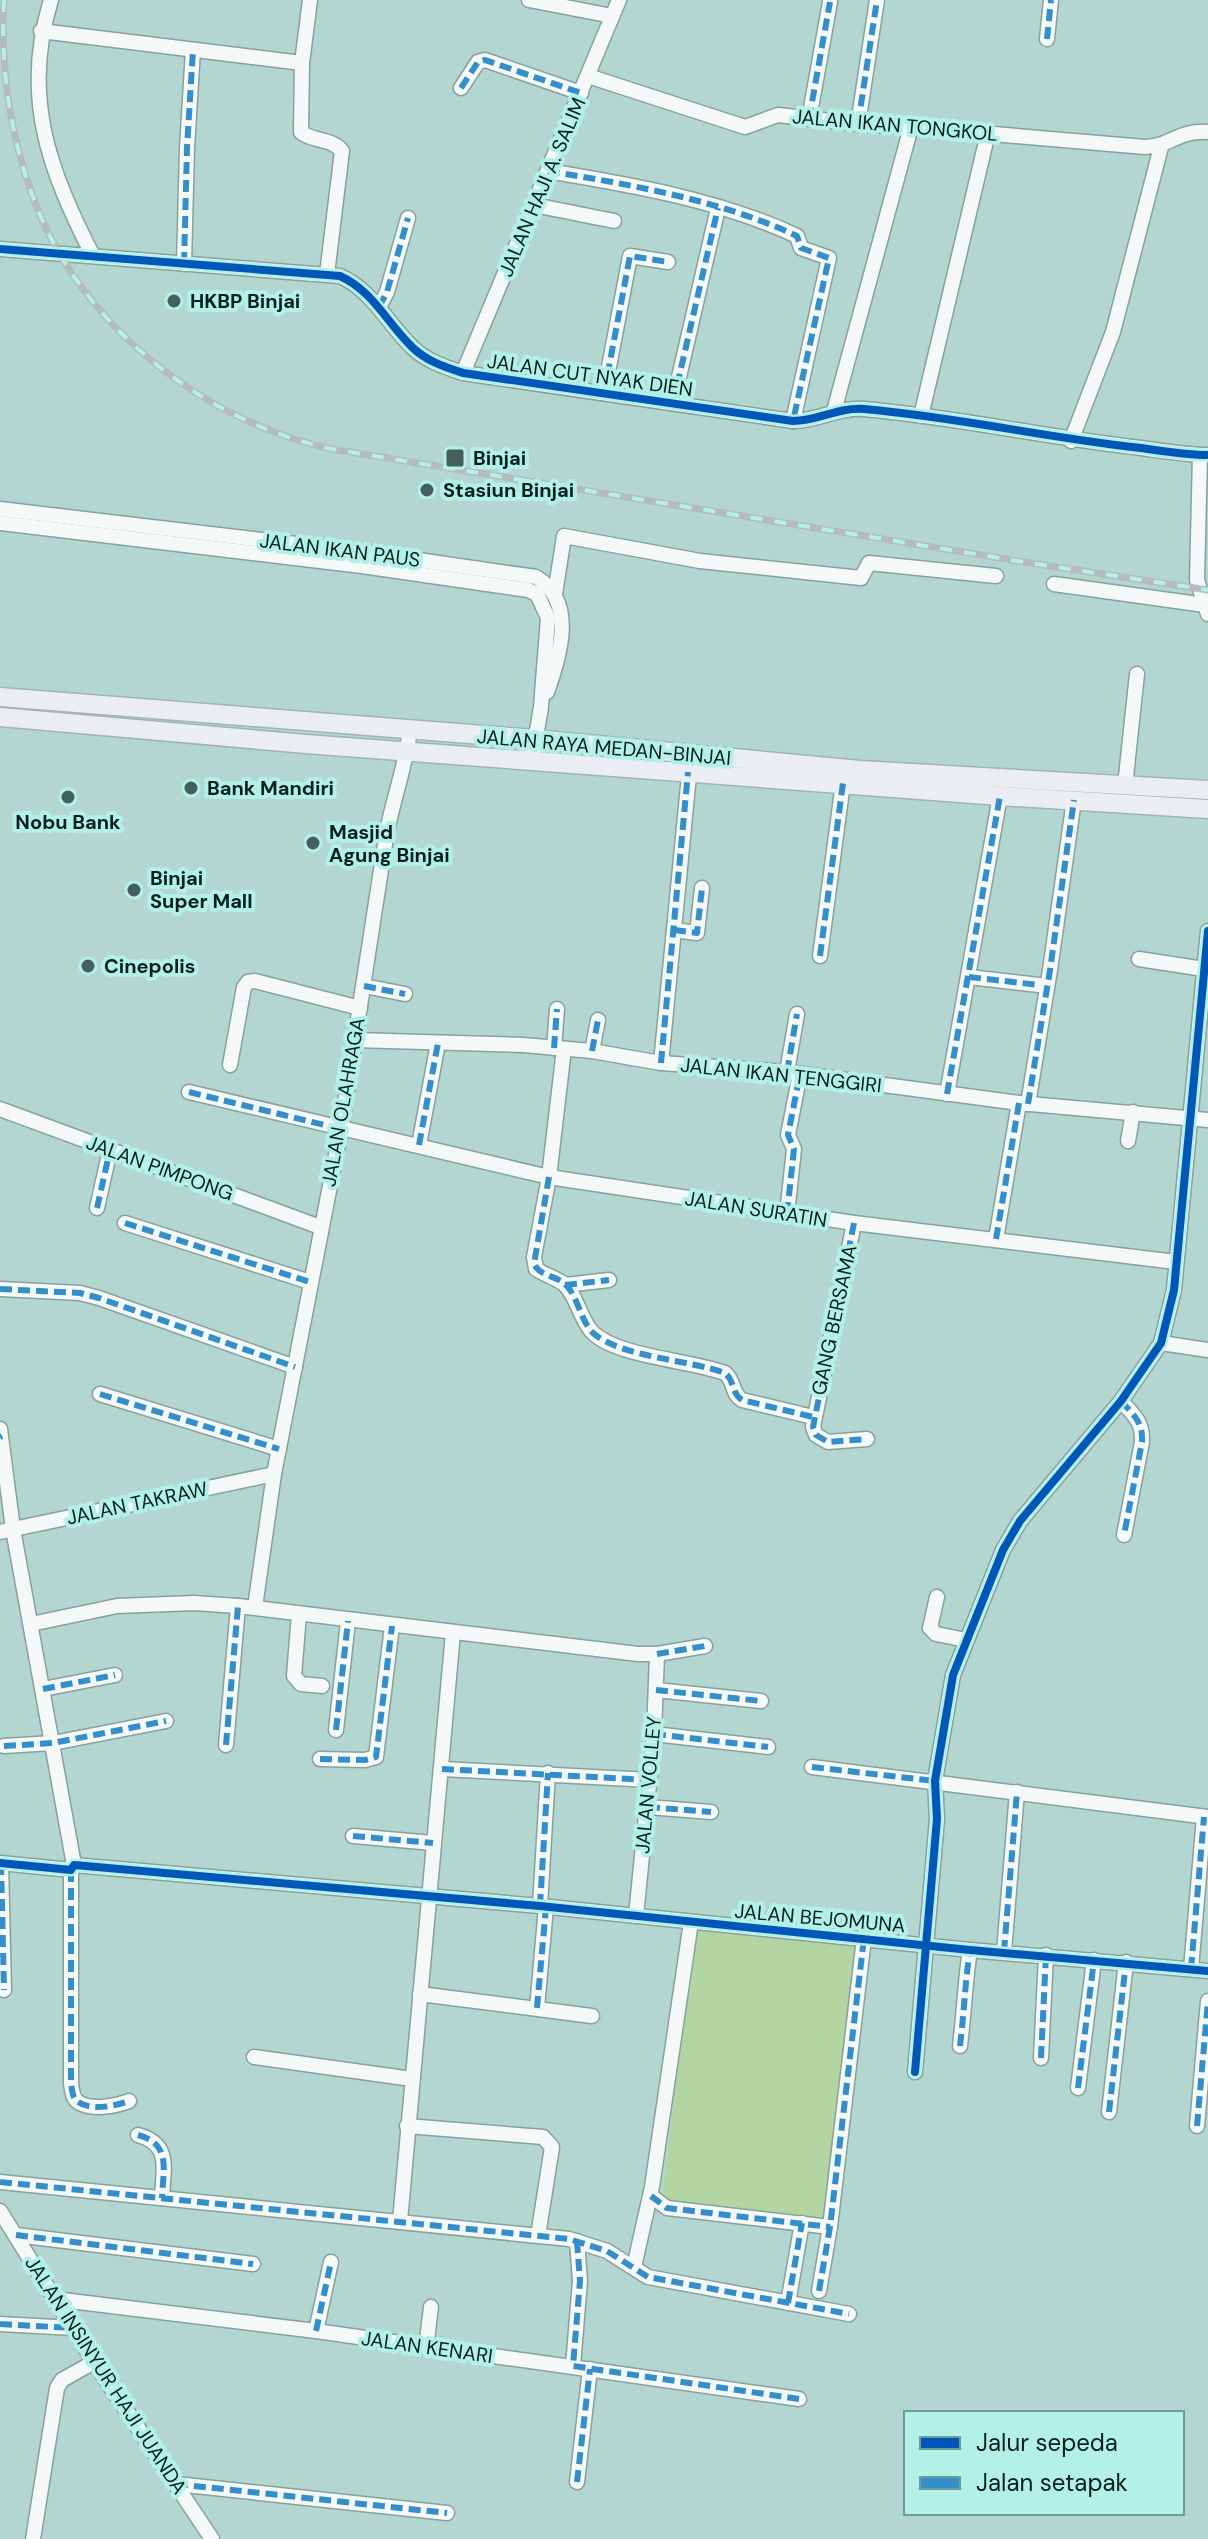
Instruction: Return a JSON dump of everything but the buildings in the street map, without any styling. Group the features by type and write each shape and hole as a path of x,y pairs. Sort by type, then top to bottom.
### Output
{"main road":[{"name":"JALAN RAYA MEDAN-BINJAI","path":"0,697 306,744 532,760 860,770 1208,790"},
{"name":"JALAN RAYA MEDAN-BINJAI","path":"0,717 121,718 410,730 534,739 843,783 1208,809"}],"street":[{"path":"51,0 41,31 42,126 63,197 93,256"},
{"path":"310,0 302,63 301,132 336,144 342,151 327,274"},
{"path":"529,0 612,16"},
{"name":"JALAN HAJI A. SALIM","path":"463,373 619,0"},
{"path":"858,124 877,0"},
{"path":"1047,39 1051,0"},
{"path":"809,119 830,2"},
{"path":"41,31 302,63"},
{"path":"184,264 193,50"},
{"path":"461,88 478,62 485,60 581,93"},
{"name":"JALAN IKAN TONGKOL","path":"588,76 745,127 772,115 1145,147 1161,147 1188,132 1208,132"},
{"path":"834,411 911,127"},
{"path":"921,416 988,133"},
{"path":"1071,441 1113,332 1161,147"},
{"path":"548,171 626,185 718,208 797,236 801,248 829,258 793,421"},
{"path":"534,205 614,221"},
{"path":"673,403 718,208"},
{"path":"379,307 387,292 408,218"},
{"name":"JALAN CUT NYAK DIEN","path":"0,249 340,276 356,284 413,348 440,366 463,373 793,421 815,419 834,411 863,409 1071,441 1204,455"},
{"path":"604,393 630,256 668,262"},
{"path":"1054,584 1206,610 1197,580 1204,455"},
{"name":"JALAN IKAN PAUS","path":"0,509 268,548 528,590 537,594 548,618 541,707 532,760"},
{"name":"JALAN IKAN PAUS","path":"0,523 536,577 547,583 555,594 563,616 555,669 541,707"},
{"path":"555,594 564,536 700,561 861,578 869,563 996,576"},
{"path":"1125,786 1137,674"},
{"name":"JALAN OLAHRAGA","path":"274,1474 341,1129 387,831 395,789 408,750 410,730"},
{"path":"661,1063 690,763"},
{"path":"820,956 843,783"},
{"path":"947,1094 1000,796"},
{"path":"996,1239 1050,970 1074,800"},
{"path":"674,930 697,933 702,888"},
{"path":"915,2072 937,1819 935,1781 953,1675 1003,1550 1020,1521 1121,1401 1161,1343 1174,1290 1208,931"},
{"path":"1139,959 1206,960"},
{"path":"969,977 1039,985"},
{"path":"230,1065 244,987 248,982 255,981 360,1008"},
{"path":"364,986 405,994"},
{"path":"557,1009 559,1048 549,1177 534,1264 543,1274 565,1285 609,1280"},
{"path":"787,1214 794,1149 788,1135 797,1014"},
{"path":"592,1051 598,1020"},
{"name":"JALAN IKAN TENGGIRI","path":"354,1040 592,1051 661,1063 793,1073 1023,1103 1208,1120"},
{"path":"419,1145 438,1043"},
{"path":"189,1092 341,1129"},
{"name":"JALAN PIMPONG","path":"0,1109 320,1227"},
{"path":"1128,1141 1133,1112"},
{"name":"JALAN SURATIN","path":"341,1129 549,1177 787,1214 1176,1262"},
{"path":"97,1208 110,1150"},
{"path":"125,1223 310,1282"},
{"name":"GANG BERSAMA","path":"813,1417 823,1382 854,1223"},
{"path":"565,1285 584,1321 593,1333 605,1341 640,1353 725,1373 732,1380 735,1394 742,1400 813,1417 813,1427 821,1440 841,1442 867,1439"},
{"path":"0,1289 80,1293 99,1298 295,1367"},
{"path":"1161,1343 1208,1350"},
{"path":"100,1394 279,1449"},
{"path":"1121,1401 1140,1422 1142,1429 1124,1535"},
{"path":"1,1434 6,1530 31,1624 73,1867 71,2083 78,2102 118,2106 129,2101"},
{"path":"255,1607 274,1474"},
{"name":"JALAN TAKRAW","path":"6,1530 274,1474"},
{"path":"937,1597 930,1628 936,1634 966,1640"},
{"path":"31,1624 117,1606 194,1603 255,1607 348,1621 657,1654 705,1646"},
{"path":"226,1745 238,1606"},
{"path":"299,1614 294,1676 301,1684 322,1686"},
{"path":"336,1730 348,1621"},
{"path":"320,1759 365,1760 376,1757 392,1626"},
{"path":"400,2221 453,1633"},
{"name":"JALAN VOLLEY","path":"636,1916 654,1734 657,1654"},
{"path":"43,1689 115,1675"},
{"path":"656,1690 761,1701"},
{"path":"4,1746 53,1743 166,1721"},
{"path":"654,1734 768,1747"},
{"path":"812,1767 1206,1817 1191,1969"},
{"path":"442,1769 650,1780"},
{"path":"537,2008 548,1773"},
{"path":"1004,1952 1017,1792"},
{"path":"648,1807 711,1812"},
{"path":"353,1836 433,1843"},
{"path":"1,1863 4,1990"},
{"name":"JALAN BEJOMUNA","path":"1,1863 543,1906 1208,1971"},
{"path":"634,2267 651,2196 691,1922"},
{"path":"819,2291 830,2227 864,1938"},
{"path":"960,2046 964,2016 962,2000 970,1950"},
{"path":"1041,2058 1046,1955"},
{"path":"1078,2088 1094,1960"},
{"path":"1109,2112 1126,1962"},
{"path":"420,1994 592,2016"},
{"path":"1197,2126 1208,2001"},
{"path":"254,2057 412,2079"},
{"path":"407,2126 543,2137 549,2141 552,2147 538,2236"},
{"path":"138,2135 150,2138 161,2150 162,2198"},
{"path":"0,2182 577,2241 607,2251 648,2277 849,2314"},
{"path":"651,2196 667,2208 830,2227"},
{"name":"JALAN INSINYUR HAJI JUANDA","path":"0,2211 94,2362 212,2539"},
{"path":"788,2303 802,2223"},
{"path":"16,2235 253,2264"},
{"path":"573,2366 580,2281 577,2241"},
{"path":"316,2331 331,2262"},
{"name":"JALAN KENARI","path":"54,2299 316,2331 799,2399"},
{"path":"426,2348 431,2307"},
{"path":"0,2324 73,2328"},
{"path":"33,2539 57,2388 62,2380 94,2362"},
{"path":"577,2482 590,2369"},
{"path":"176,2484 447,2513"}],"green space":[{"path":"694,1928 857,1947 825,2219 662,2200"}],"railway":[{"path":"4,0 5,75 13,125 33,197 53,243 81,286 113,325 151,360 193,391 237,416 284,436 332,449 1208,590"}],"marked path":[{"path":"858,124 877,0"},
{"path":"1047,39 1051,0"},
{"path":"809,119 830,2"},
{"path":"184,264 193,50"},
{"path":"461,88 478,62 485,60 581,93"},
{"path":"548,171 707,203 797,236 801,248 829,258 793,421"},
{"path":"673,403 718,208"},
{"path":"379,307 387,292 408,218"},
{"path":"604,393 630,256 668,262"},
{"path":"661,1063 688,772"},
{"path":"820,956 843,783"},
{"path":"947,1094 1000,796"},
{"path":"1028,1104 1074,800"},
{"path":"674,930 697,933 702,888"},
{"path":"969,977 1039,985"},
{"path":"364,986 405,994"},
{"path":"554,1048 557,1009"},
{"path":"787,1072 797,1014"},
{"path":"592,1051 598,1020"},
{"path":"419,1145 438,1043"},
{"path":"787,1214 794,1149 788,1135 800,1074"},
{"path":"189,1092 341,1129"},
{"path":"996,1239 1019,1103"},
{"path":"97,1208 110,1150"},
{"path":"549,1177 534,1264 569,1289 593,1333 620,1348 725,1373 742,1400 813,1417"},
{"path":"125,1223 310,1282"},
{"path":"854,1223 813,1427 816,1435 828,1442 867,1439"},
{"path":"565,1285 609,1280"},
{"path":"0,1289 80,1293 99,1298 295,1367"},
{"path":"100,1394 279,1449"},
{"path":"1121,1401 1137,1419 1142,1435 1124,1535"},
{"path":"226,1745 238,1606"},
{"path":"336,1730 348,1621"},
{"path":"320,1759 365,1760 376,1757 392,1626"},
{"path":"657,1654 705,1646"},
{"path":"43,1689 115,1675"},
{"path":"656,1690 761,1701"},
{"path":"4,1746 53,1743 166,1721"},
{"path":"654,1734 768,1747"},
{"path":"812,1767 935,1781 935,1785"},
{"path":"442,1769 650,1780"},
{"path":"540,1906 548,1773"},
{"path":"1004,1952 1017,1792"},
{"path":"648,1807 711,1812"},
{"path":"1191,1969 1204,1817"},
{"path":"353,1836 433,1843"},
{"path":"1,1863 4,1990"},
{"path":"71,1870 73,2093 78,2102 96,2107 129,2101"},
{"path":"537,2008 546,1907"},
{"path":"819,2291 830,2227 864,1938"},
{"path":"960,2046 970,1950"},
{"path":"1041,2058 1046,1955"},
{"path":"1078,2088 1094,1960"},
{"path":"1109,2112 1126,1962"},
{"path":"1197,2126 1208,2001"},
{"path":"138,2135 149,2139 161,2152 164,2168 162,2198"},
{"path":"0,2182 569,2239 607,2251 648,2277 849,2314"},
{"path":"651,2196 667,2208 830,2227"},
{"path":"788,2303 802,2223"},
{"path":"16,2235 253,2264"},
{"path":"577,2241 580,2281 573,2366 799,2399"},
{"path":"316,2331 331,2262"},
{"path":"0,2324 73,2328"},
{"path":"577,2482 590,2369"},
{"path":"176,2484 447,2513"}],"cycle path":[{"path":"0,249 340,276 362,290 417,352 463,373 793,421 864,409 1106,444 1208,455"},
{"path":"915,2072 937,1819 935,1781 953,1675 1003,1550 1020,1521 1121,1401 1161,1343 1174,1290 1208,931"},
{"path":"0,1863 71,1870 74,1865 540,1906 1208,1971"}],"place":[{"name":"HKBP Binjai","path":"174,301"},
{"name":"Binjai","path":"455,458"},
{"name":"Stasiun Binjai","path":"427,490"},
{"name":"Bank Mandiri","path":"191,788"},
{"name":"Nobu Bank","path":"68,797"},
{"name":"Masjid Agung Binjai","path":"313,843"},
{"name":"Binjai Super Mall","path":"134,890"},
{"name":"Cinepolis","path":"88,966"}]}
